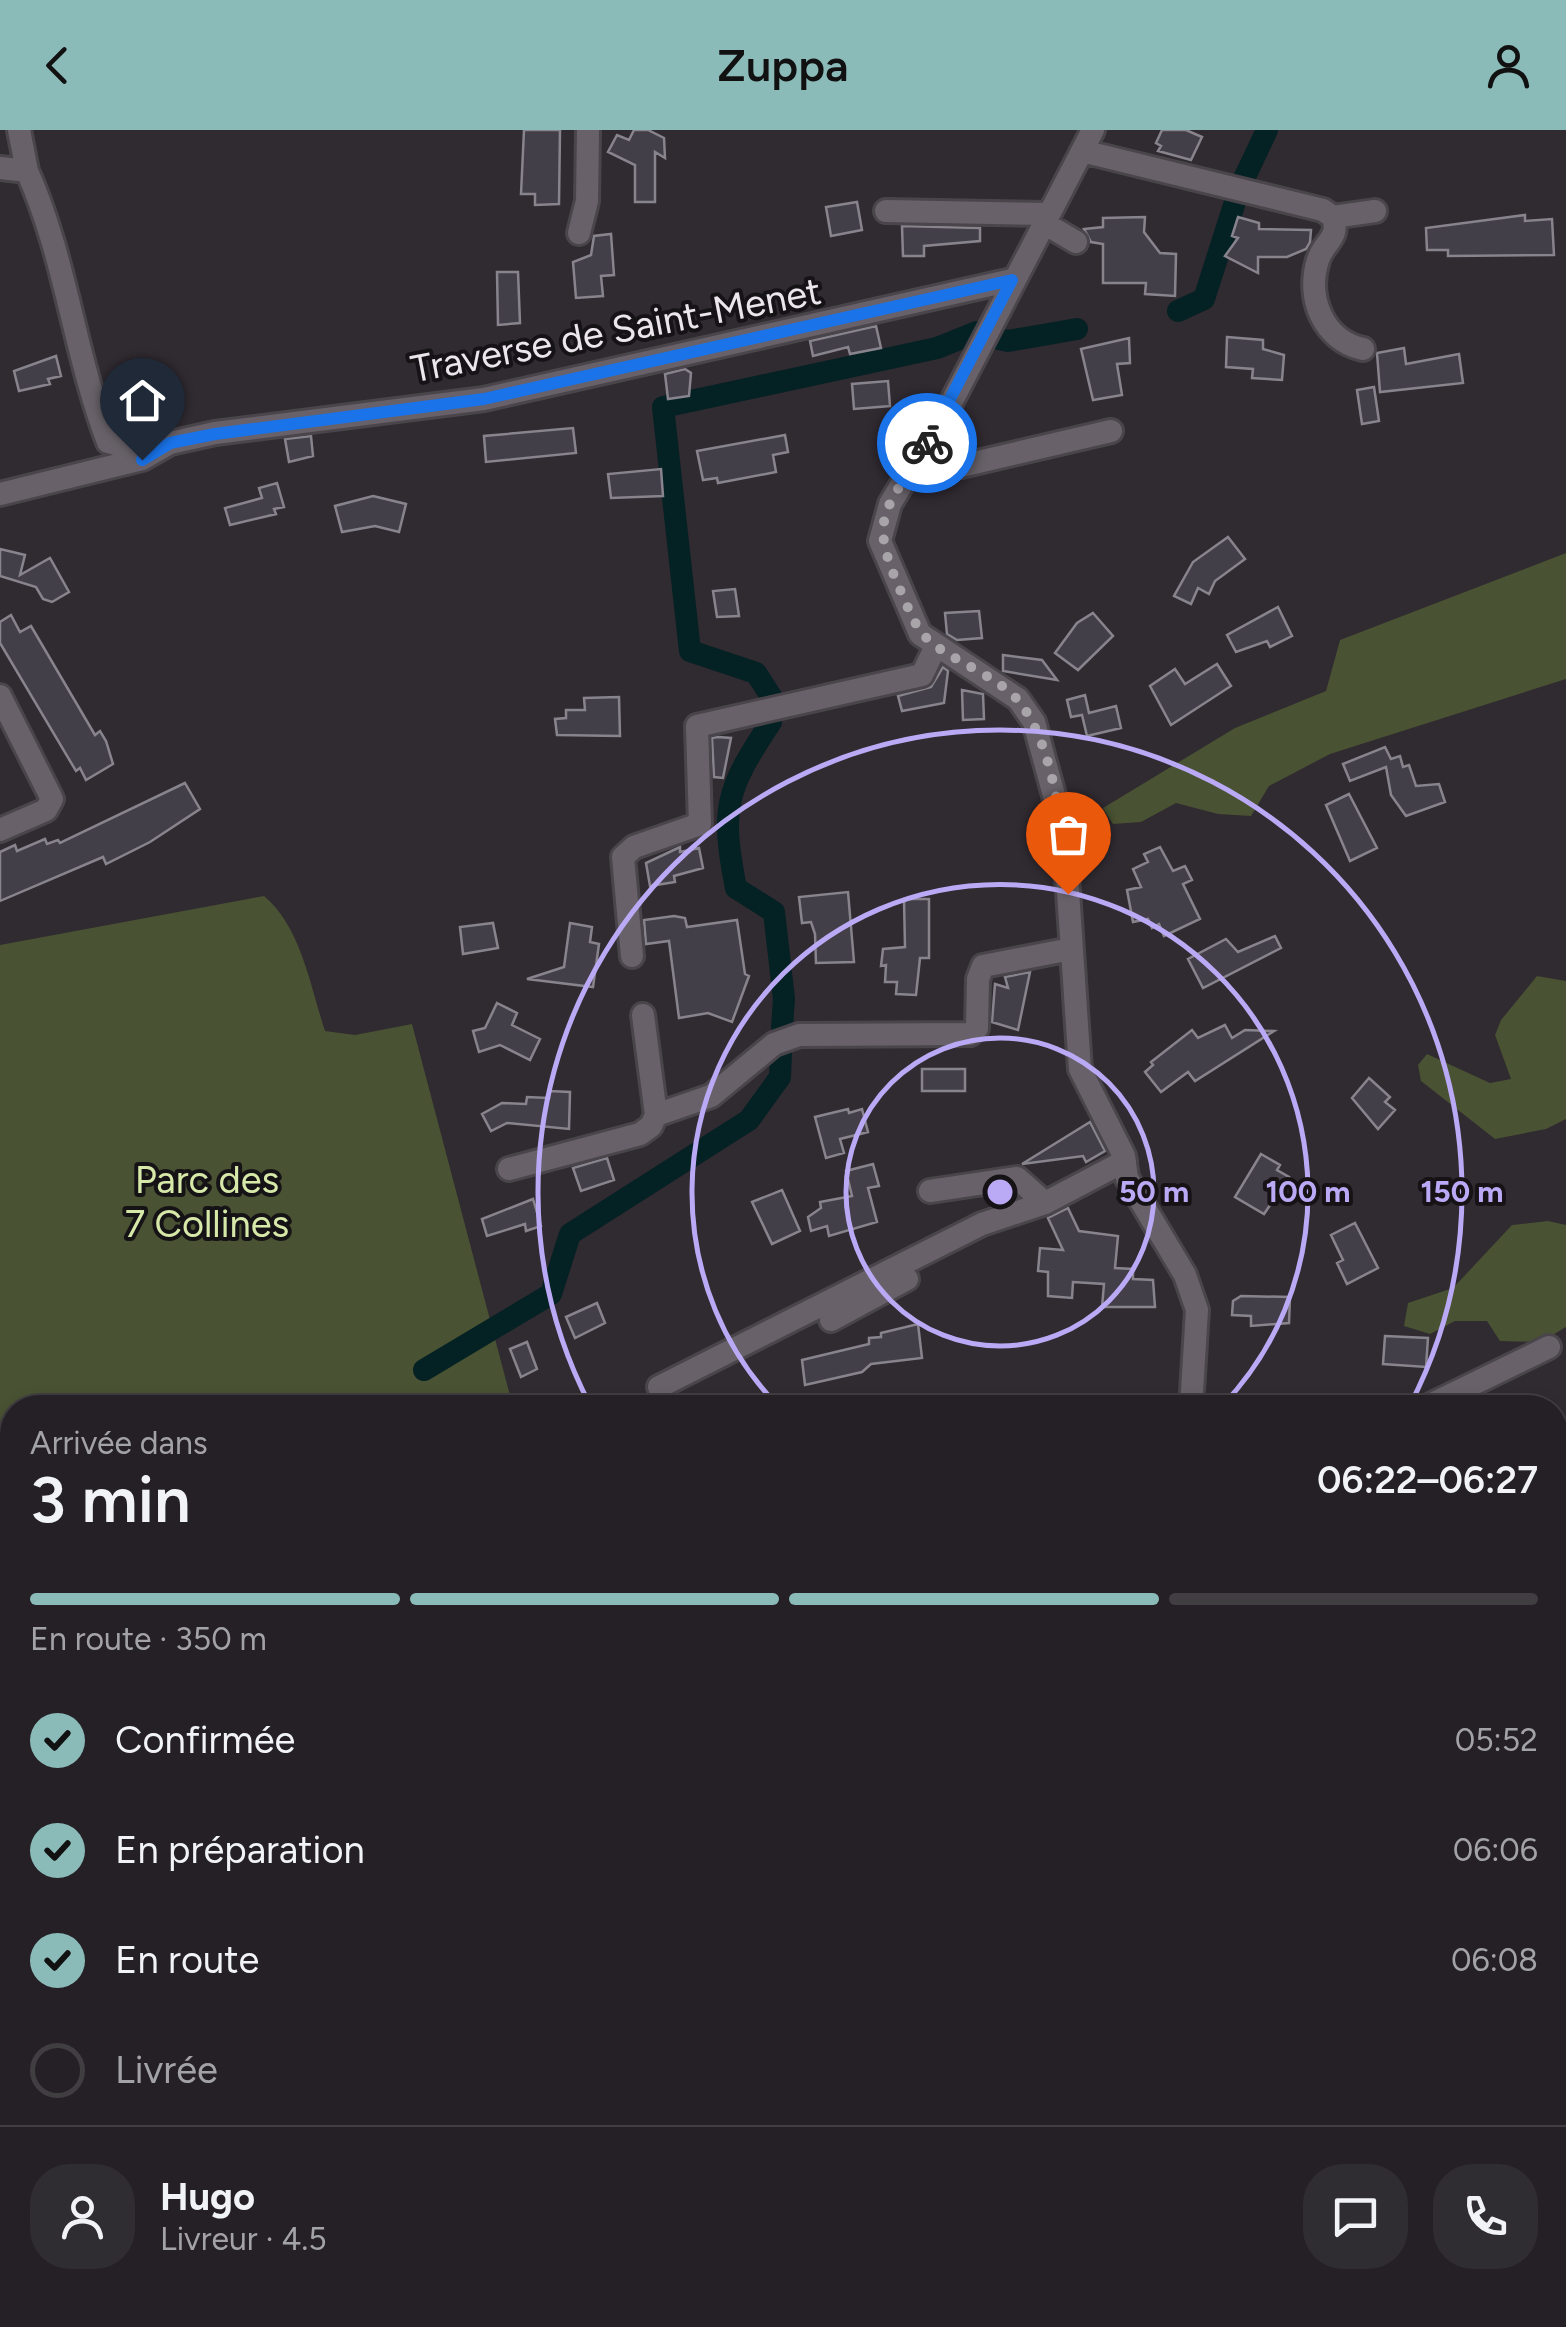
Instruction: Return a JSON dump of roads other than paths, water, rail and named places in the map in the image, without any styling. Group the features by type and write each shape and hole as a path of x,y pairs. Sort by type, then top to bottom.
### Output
{"street":[{"path":"19,130 27,171 49,221 94,408 108,442 134,450 170,443"},
{"path":"579,232 587,201 588,130"},
{"path":"1192,1395 1197,1310 1186,1275 1127,1178 1125,1162 1080,1070 1064,832 1034,722 1018,699 920,634 880,541 884,516 952,400 1088,140 1322,210 1332,217 1375,211"},
{"path":"0,168 27,171"},
{"path":"886,211 1047,218 1076,242"},
{"path":"1332,217 1334,238 1316,264 1318,312 1346,345 1363,349"},
{"name":"Traverse de Saint-Menet","path":"0,494 142,460 170,443 267,426 484,399 1012,280"},
{"path":"909,473 1111,431"},
{"path":"632,956 623,857 634,847 700,824 697,726 922,675 936,646"},
{"path":"0,696 52,799 46,810 0,830"},
{"path":"656,1114 711,1096 774,1044 799,1034 970,1034 977,1028 978,979 984,966 1071,949"},
{"path":"509,1169 640,1134 651,1126 656,1114 642,1015"},
{"path":"659,1387 982,1224 1045,1202 1125,1162"},
{"path":"930,1190 1017,1178 1045,1202"},
{"path":"830,1320 1027,1220 1045,1202"},
{"path":"1450,1395 1548,1347"}],"waterway":[{"path":"1241,185 1267,130"},
{"path":"1178,311 1204,299 1236,199"},
{"path":"990,337 1008,341 1077,329"},
{"path":"774,701 756,673 690,651 663,407 937,348 977,332"},
{"path":"771,722 736,783 728,837 736,888 774,912 784,999 782,1027"},
{"path":"424,1370 551,1294 570,1234 749,1120 780,1077 781,1052"}],"park label":[{"name":"Parc des 7 Collines","path":"207,1202"}]}
